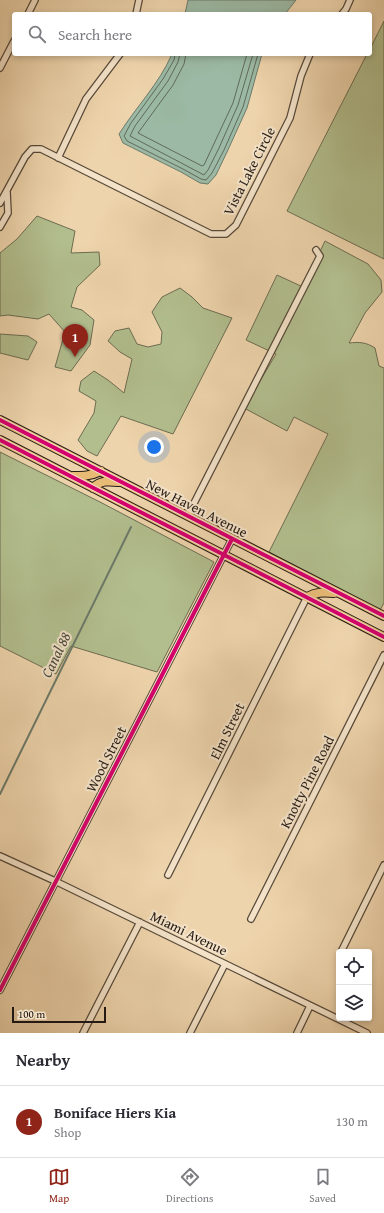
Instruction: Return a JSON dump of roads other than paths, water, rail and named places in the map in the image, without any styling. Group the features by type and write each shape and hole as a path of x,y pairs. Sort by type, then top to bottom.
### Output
{"main road":[{"name":"New Haven Avenue","path":"0,420 384,616"},
{"name":"New Haven Avenue","path":"0,440 384,637"},
{"path":"70,476 88,476 101,471"},
{"path":"93,488 97,483 105,481 122,482"},
{"path":"307,597 314,593 338,593"}],"street":[{"path":"29,12 35,0"},
{"path":"136,12 139,0"},
{"path":"344,12 350,0"},
{"path":"0,68 12,45"},
{"path":"58,158 86,99 118,56"},
{"name":"Vista Lake Circle","path":"0,203 25,157 32,149 41,149 211,234 226,234 236,225 290,118 301,76 309,56"},
{"name":"Vista Lake Circle","path":"0,227 2,219 8,213 7,192"},
{"path":"188,515 320,256 316,250"},
{"name":"Wood Street","path":"0,990 232,539"},
{"name":"Elm Street","path":"168,875 307,597"},
{"name":"Knotty Pine Road","path":"251,919 384,655"},
{"name":"Miami Avenue","path":"0,856 140,922 366,1033"},
{"path":"342,949 384,865"},
{"path":"83,1033 140,922"},
{"path":"190,1033 225,964"},
{"path":"297,1033 310,1006"}],"water":[{"path":"188,0 296,0 287,12 185,12"},
{"path":"171,56 261,56 247,108 216,175 208,184 200,183 123,143 119,134 167,65"}],"waterway":[{"name":"Canal 88","path":"0,794 131,527"}],"place":[{"name":"Boniface Hiers Kia","path":"75,357"}]}
